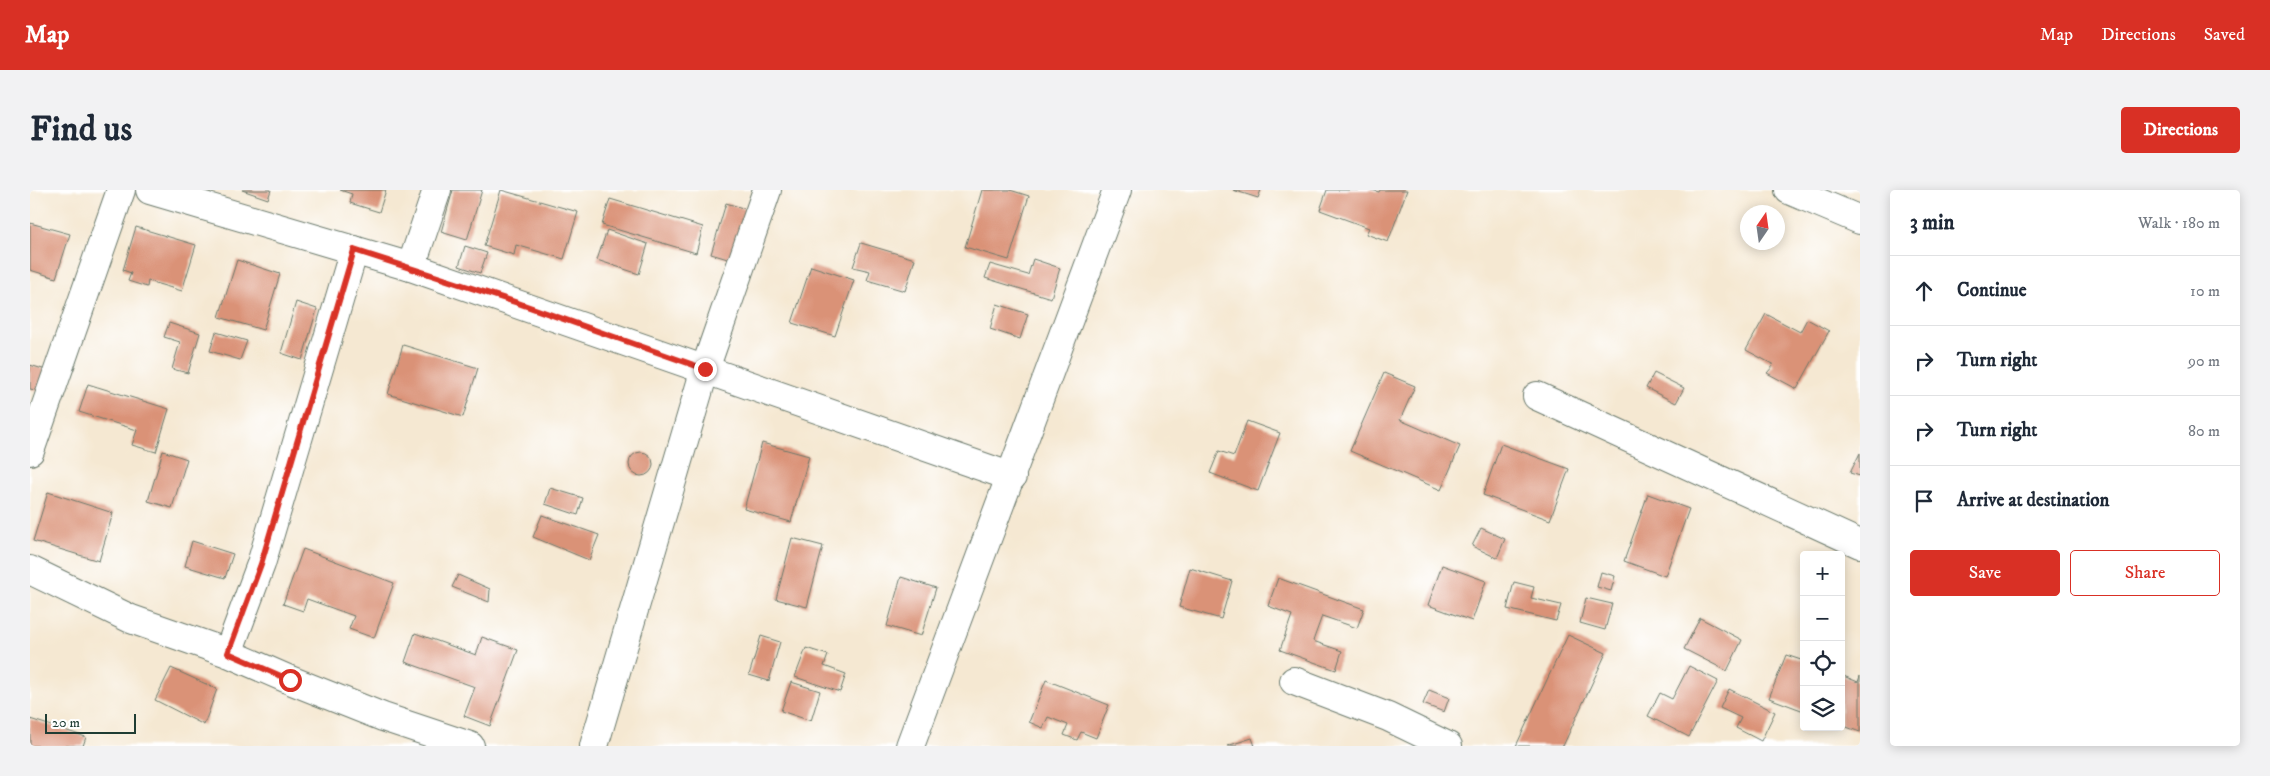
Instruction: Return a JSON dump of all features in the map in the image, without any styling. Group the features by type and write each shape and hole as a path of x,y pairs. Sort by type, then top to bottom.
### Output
{"street":[{"path":"30,451 121,190"},
{"path":"150,190 411,267 1012,477"},
{"path":"411,267 437,190"},
{"path":"594,746 705,369 766,190"},
{"path":"910,746 1012,477 1117,190"},
{"path":"1789,190 1860,220"},
{"path":"228,653 261,564 354,250"},
{"path":"1537,396 1860,544"},
{"path":"30,570 131,619 228,653 382,717 470,746"},
{"path":"1294,681 1388,717 1448,746"}],"building":[{"path":"242,190 271,190 268,199"},
{"path":"340,190 386,190 379,212 350,203 352,194"},
{"path":"453,190 482,190 467,240 441,232"},
{"path":"501,190 578,212 564,259 516,245 514,255 484,246"},
{"path":"982,190 1010,190 1029,196 1009,260 965,247"},
{"path":"1233,190 1261,190 1258,198"},
{"path":"1327,190 1372,190 1379,192 1380,190 1407,190 1388,242 1366,234 1369,228 1320,210"},
{"path":"610,199 703,227 696,253 602,225"},
{"path":"726,203 746,209 731,260 711,254"},
{"path":"30,223 70,234 56,278 30,270"},
{"path":"136,227 196,245 182,291 148,281 147,287 128,281 131,273 123,270"},
{"path":"607,230 648,244 639,274 597,260"},
{"path":"861,243 915,259 905,291 867,280 870,271 853,267"},
{"path":"465,246 487,253 480,273 459,266"},
{"path":"1033,259 1060,268 1051,298 985,278 990,264 1028,275"},
{"path":"237,260 280,274 263,330 219,317"},
{"path":"811,266 854,280 835,336 792,323"},
{"path":"296,302 317,309 302,360 281,353"},
{"path":"997,304 1028,314 1020,339 990,329"},
{"path":"1766,314 1800,332 1807,319 1829,331 1797,389 1767,373 1774,365 1746,350"},
{"path":"169,323 200,333 188,373 172,369 180,342 164,337"},
{"path":"216,332 247,341 240,360 210,351"},
{"path":"403,345 478,368 463,417 388,394"},
{"path":"30,365 46,370 40,391 30,389"},
{"path":"1384,373 1415,386 1400,420 1460,446 1441,490 1350,451"},
{"path":"1654,373 1684,388 1676,403 1646,388"},
{"path":"88,384 169,409 156,452 132,445 137,430 79,412"},
{"path":"1247,421 1280,433 1258,491 1210,473 1219,451 1234,456"},
{"path":"762,443 809,456 791,522 744,509"},
{"path":"1501,444 1569,469 1550,520 1483,495"},
{"path":"163,451 187,459 172,508 148,501"},
{"path":"641,452 650,455 653,464 650,473 641,476 632,473 629,464 632,455"},
{"path":"1860,453 1860,476 1850,473"},
{"path":"550,488 583,498 578,515 545,504"},
{"path":"48,492 113,513 99,561 33,541"},
{"path":"1648,494 1689,509 1665,576 1624,561"},
{"path":"542,515 599,535 589,560 533,537"},
{"path":"1481,528 1505,539 1497,558 1472,546"},
{"path":"792,538 823,546 807,607 776,599"},
{"path":"192,541 233,554 225,578 185,566"},
{"path":"303,549 394,583 374,638 349,629 354,616 307,599 303,611 283,604"},
{"path":"1442,565 1486,581 1472,621 1428,605"},
{"path":"1190,568 1232,581 1221,619 1179,607"},
{"path":"1601,572 1615,576 1611,591 1597,587"},
{"path":"458,575 490,589 489,602 452,587"},
{"path":"901,577 936,588 921,636 887,626"},
{"path":"1278,578 1364,609 1357,628 1322,616 1313,641 1342,651 1336,670 1280,650 1292,615 1268,606"},
{"path":"1514,582 1534,587 1531,598 1561,605 1556,621 1507,609"},
{"path":"1586,598 1612,604 1605,630 1580,623"},
{"path":"1700,618 1742,640 1727,671 1684,649"},
{"path":"415,633 476,655 482,637 518,650 490,726 464,716 475,687 405,662"},
{"path":"1568,635 1606,653 1563,746 1516,746"},
{"path":"761,636 780,642 769,681 749,675"},
{"path":"806,648 828,655 824,666 846,674 840,692 795,677"},
{"path":"1786,655 1800,660 1800,710 1769,698"},
{"path":"1689,666 1718,681 1689,737 1648,716 1660,693 1672,699"},
{"path":"171,668 217,689 204,725 155,700"},
{"path":"1860,676 1860,732 1845,726 1845,677 1858,682"},
{"path":"1046,680 1109,705 1096,738 1081,732 1077,740 1064,735 1068,725 1048,717 1043,728 1029,722"},
{"path":"791,682 820,691 811,721 781,711"},
{"path":"1729,689 1775,712 1761,741 1736,728 1741,718 1720,708"},
{"path":"1429,690 1449,698 1444,712 1423,704"},
{"path":"30,719 86,737 83,746 30,746"},
{"path":"1252,738 1255,746 1227,746"}],"route":[{"path":"290,680 228,653 261,564 354,250 518,303 705,369"}]}
